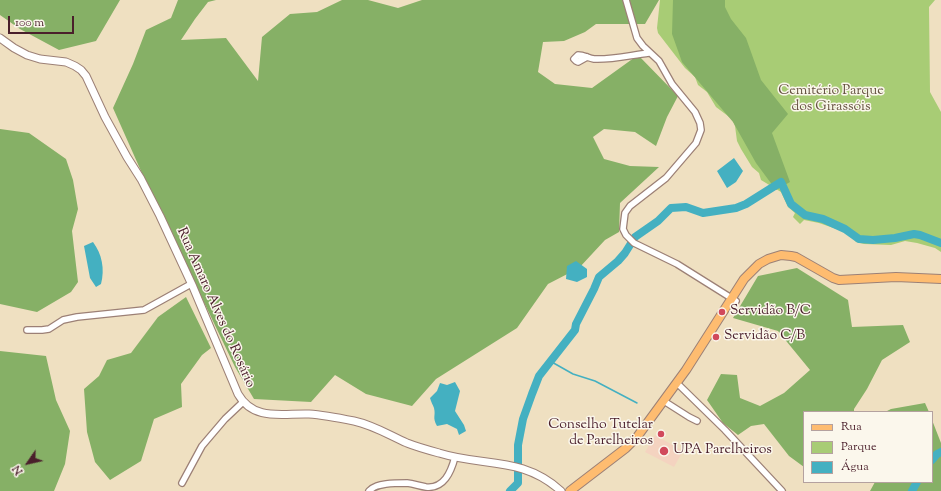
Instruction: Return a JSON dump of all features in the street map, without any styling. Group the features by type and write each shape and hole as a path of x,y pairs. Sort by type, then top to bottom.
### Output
{"main road":[{"path":"734,300 744,279 759,264 768,259 781,255 796,257 827,275 839,280 896,277 941,278"},
{"path":"579,491 629,452 640,441 680,386 688,371 734,300 746,284 762,268 777,261 786,259 798,263 834,283 843,284 908,281 941,284"},
{"path":"570,491 626,448 688,371"}],"street":[{"path":"626,0 636,38 666,72 672,84 695,112 700,123 701,130 696,143 666,178 630,206 625,213 623,229 628,238 634,243 677,264 734,300"},
{"name":"Rua Amaro Alves do Rosário","path":"0,38 27,55 68,63 76,66 83,72 91,84 105,117 151,198 191,284 238,394 243,402 253,409 270,414 308,414 355,421 377,428 408,443 455,457 507,464 522,468 541,477 561,491"},
{"path":"587,57 606,59 649,53"},
{"path":"27,330 49,329 63,320 77,317 144,310 191,284"},
{"path":"680,386 714,419 782,491"},
{"path":"182,483 202,446 225,419 243,402"},
{"path":"667,403 697,421"},
{"path":"369,491 376,486 388,484 408,483 435,487 446,479 455,457"}],"shaded area":[{"name":"UPA Parelheiros","path":"655,435 683,451 674,467 645,452"}],"green space":[{"path":"0,0 120,0 96,41 59,50 20,29 0,15"},
{"path":"178,0 216,0 208,2 181,40 226,38 258,81 262,37 290,14 317,12 342,0 368,0 398,8 422,0 659,0 645,24 596,24 585,32 564,41 543,42 538,72 555,84 592,88 638,55 678,96 667,117 656,146 635,132 604,129 593,137 604,159 630,166 659,167 620,203 619,232 605,240 579,268 548,284 517,328 436,379 412,406 366,394 335,375 311,402 254,399 235,367 141,171 113,108 133,64 146,30 171,18"},
{"name":"Cemitério Parque dos Girassóis","path":"660,0 935,0 929,7 930,92 941,112 941,252 935,248 905,241 891,245 864,244 856,242 848,233 819,223 804,220 800,224 793,217 795,213 788,207 781,192 761,180 759,173 752,167 737,141 735,126 732,119 716,107 707,92 698,85 695,77 685,68 658,33 657,28"},
{"path":"673,0 725,0 725,7 731,19 746,38 761,80 788,114 772,133 790,182 776,190 756,163 733,122 682,62 672,34"},
{"path":"0,129 29,133 66,159 73,180 78,209 72,231 78,282 71,292 37,312 0,304"},
{"path":"797,268 848,300 852,327 903,325 910,342 882,360 854,411 803,411 803,466 789,456 764,424 751,426 738,435 723,423 707,400 721,374 737,375 740,398 760,406 784,393 810,370 778,331 733,318 758,276"},
{"path":"186,297 211,348 202,355 181,384 182,407 154,419 141,461 110,480 95,462 87,432 84,389 99,376 107,360 131,353 158,317"},
{"path":"0,351 46,356 56,400 70,431 65,464 54,491 0,491"},
{"path":"925,403 929,411 887,411"},
{"path":"933,423 941,443 941,491 870,491 874,483 933,483"}],"water":[{"path":"734,158 743,171 736,182 727,188 717,171"},
{"path":"93,242 101,257 103,267 101,284 96,287 90,278 84,246"},
{"path":"576,261 587,269 587,277 577,282 566,279 567,266"},
{"path":"455,382 460,391 455,411 466,431 459,435 457,429 447,424 437,426 434,408 430,398 437,391 440,383 447,385"}],"waterway":[{"path":"510,491 518,483 518,445 523,419 539,376 575,330 576,324 599,277 618,261 635,237 658,221 671,208 686,207 703,213 736,208 746,204 781,182 791,204 805,215 823,219 845,229 859,239 873,240 895,238 914,234 941,243"},
{"path":"550,361 573,374 595,381 637,403"},
{"path":"933,459 941,452"},
{"path":"912,491 916,483"}],"place":[{"name":"Servidão B/C","path":"722,312"},
{"name":"Servidão C/B","path":"716,337"},
{"name":"Conselho Tutelar de Parelheiros","path":"661,434"},
{"name":"UPA Parelheiros","path":"664,451"}]}
